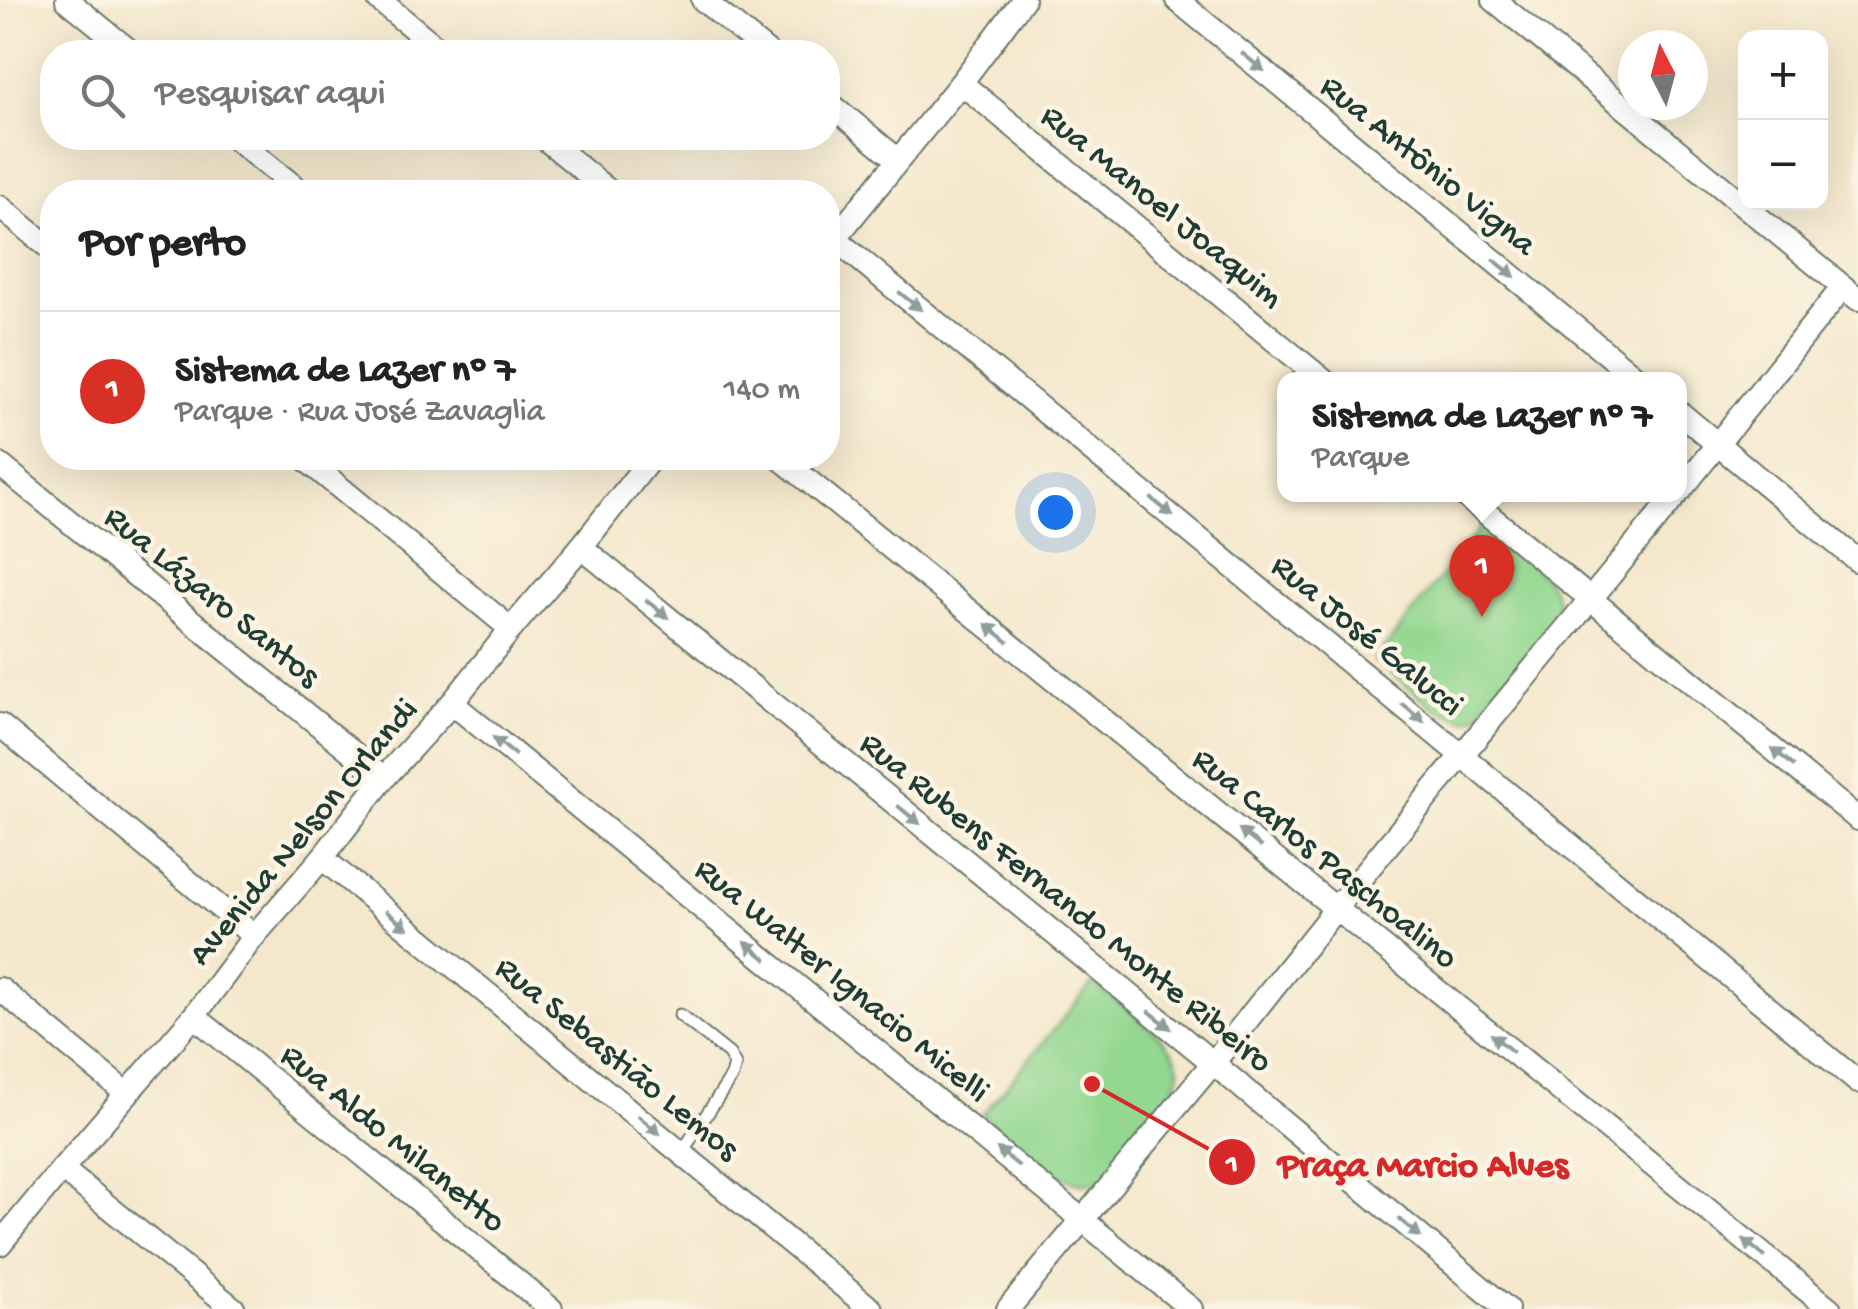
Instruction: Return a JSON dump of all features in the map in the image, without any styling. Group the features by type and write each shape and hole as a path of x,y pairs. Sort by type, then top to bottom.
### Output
{"street":[{"path":"68,0 116,40"},
{"path":"379,0 427,40"},
{"path":"703,0 752,40"},
{"path":"840,232 961,83 1022,0"},
{"name":"Rua Antônio Vigna","path":"1177,0 1629,372"},
{"path":"1494,0 1850,293 1687,482"},
{"name":"Rua Manoel Joaquim","path":"961,83 1313,372"},
{"path":"840,112 898,160"},
{"path":"249,150 286,180"},
{"path":"559,150 595,180"},
{"path":"0,207 40,240"},
{"name":"Rua José Galucci","path":"840,250 1463,755 1858,1082"},
{"path":"1687,418 1858,561"},
{"name":"Rua Lázaro Santos","path":"0,465 384,778"},
{"path":"319,470 511,629"},
{"name":"Avenida Nelson Orlandi","path":"0,1244 194,1016 254,936 384,778 581,548 633,470"},
{"name":"Rua Carlos Paschoalino","path":"795,470 1830,1309"},
{"path":"1474,502 1858,819"},
{"path":"1008,1309 1671,502"},
{"name":"Rua Rubens Fernando Monte Ribeiro","path":"581,548 1213,1063 1507,1309"},
{"name":"Rua Walter Ignacio Micelli","path":"452,703 1191,1309"},
{"path":"0,725 254,936"},
{"name":"Rua Sebastião Lemos","path":"322,858 871,1309"},
{"path":"0,989 126,1094"},
{"name":"Rua Aldo Milanetto","path":"194,1016 550,1309"},
{"path":"62,1169 234,1309"}],"lane":[{"path":"680,1014 730,1054 735,1065 732,1076 682,1152"}],"green space":[{"path":"1482,525 1542,574 1557,599 1557,611 1551,626 1480,714 1465,720 1434,708 1375,660"},
{"path":"1093,983 1164,1041 1177,1061 1179,1073 1173,1092 1124,1155 1098,1181 1084,1183 1069,1180 1037,1162 982,1115"}],"place":[{"name":"Sistema de Lazer nº 7","path":"1482,617"},
{"name":"Praça Marcio Alves","path":"1092,1084"}]}
